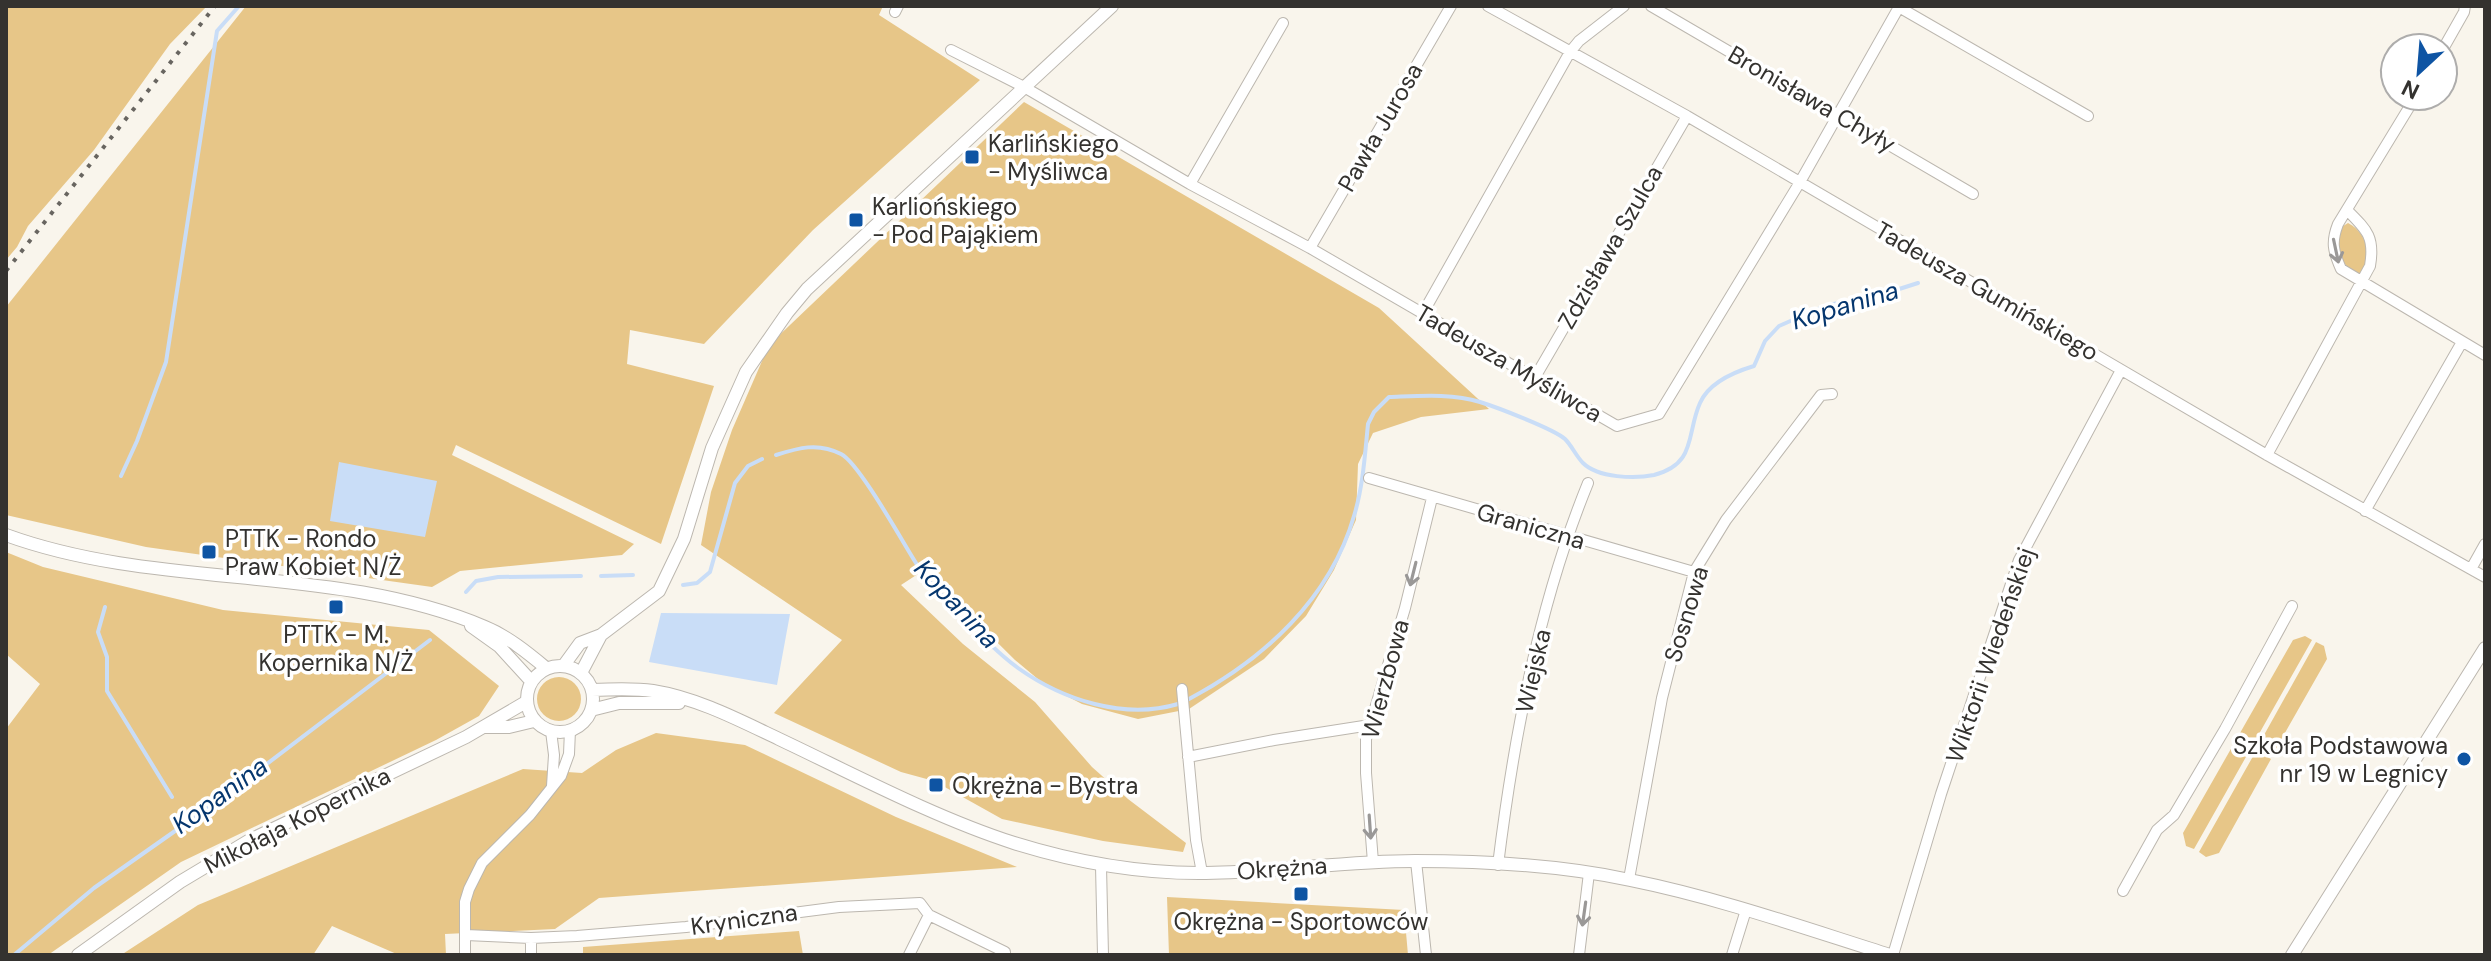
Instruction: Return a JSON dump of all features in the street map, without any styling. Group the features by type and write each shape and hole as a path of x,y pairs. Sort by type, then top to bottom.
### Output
{"street":[{"path":"564,665 580,643 601,635 659,591 684,539 720,426 746,372 787,313 807,289 1112,6"},
{"name":"Pawła Jurosa","path":"1310,248 1451,6"},
{"name":"Tadeusza Gumińskiego","path":"1488,6 1687,116 2267,455 2485,577"},
{"path":"1423,313 1570,52 1579,41 1624,6"},
{"name":"Bronisława Chyły","path":"1651,6 1973,194"},
{"path":"1898,6 2088,116"},
{"name":"Tadeusza Myśliwca","path":"951,50 1024,87 1190,184 1310,248 1617,426 1659,414 1800,182 1898,6"},
{"path":"2453,32 2465,6"},
{"path":"1190,184 1283,23"},
{"path":"2406,112 2347,210 2332,241 2334,252 2341,269 2485,355"},
{"name":"Zdzisława Szulca","path":"1534,379 1687,116"},
{"path":"2267,455 2370,266 2373,249 2367,230 2347,210"},
{"path":"2365,511 2462,342"},
{"name":"Wiktorii Wiedeńskiej","path":"1892,955 1941,794 2019,560 2121,370"},
{"name":"Sosnowa","path":"1629,879 1662,698 1694,572 1726,520 1821,395 1832,394"},
{"name":"Graniczna","path":"1369,478 1694,572"},
{"name":"Wiejska","path":"1498,865 1506,803 1533,662 1566,536 1588,483"},
{"name":"Wierzbowa","path":"1373,862 1366,739 1405,608 1432,498"},
{"path":"6,535 98,559 313,586 412,602 487,627 546,668"},
{"path":"2471,569 2485,544"},
{"path":"2123,891 2157,830 2174,815 2292,606"},
{"path":"462,619 499,646 531,681"},
{"path":"581,673 601,635"},
{"path":"2292,955 2485,648"},
{"path":"564,665 581,673 592,690 591,710 587,719 570,730 551,731 534,721 526,702 531,681 546,668 564,665"},
{"path":"1182,689 1202,873"},
{"name":"Okrężna","path":"592,690 653,691 695,703 748,723 960,823 1011,842 1101,866 1202,873 1416,861 1589,873 1629,879 1746,910 1892,955"},
{"name":"Mikołaja Kopernika","path":"78,955 180,882 250,840 485,727 526,702"},
{"name":"Okrężna","path":"591,710 619,703 695,703"},
{"name":"Mikołaja Kopernika","path":"485,727 509,727 534,721"},
{"path":"1188,757 1370,725"},
{"path":"465,955 465,902 469,889 482,863 530,815 561,776 567,764 570,730"},
{"path":"551,731 554,749 552,786"},
{"path":"1416,861 1426,955"},
{"path":"1101,866 1103,955"},
{"path":"1579,955 1589,873"},
{"name":"Kryniczna","path":"466,935 531,938 686,927 852,906 920,903 929,915 1005,952 1005,955"},
{"path":"1732,955 1746,910"},
{"path":"909,955 929,915"},
{"path":"531,938 531,955"}],"shaded area":[{"path":"6,6 207,6 170,44 94,150 28,226 6,260"},
{"path":"246,6 883,6 879,15 980,80 813,230 704,344 630,330 627,364 714,386 661,544 456,445 452,455 634,544 622,555 460,571 432,587 146,547 6,515 6,307"},
{"path":"1024,102 1379,308 1489,409 1421,417 1373,433 1358,464 1356,520 1334,570 1306,616 1264,659 1189,709 1138,719 1082,704 1045,685 1015,660 924,570 901,585 963,644 1035,702 1092,767 1186,843 1183,852 1103,841 1002,819 934,781 901,772 774,713 842,640 701,545 711,492 732,430 769,345"},
{"path":"2348,223 2360,233 2366,246 2366,261 2359,274 2343,262 2339,249 2340,228"},
{"path":"6,552 43,567 223,610 429,630 499,686 479,716 436,740 181,862 48,955 6,955 6,729 40,684 6,654"},
{"path":"2305,636 2312,640 2255,741 2240,733 2293,640"},
{"path":"2316,642 2324,646 2327,659 2274,752 2259,744"},
{"path":"559,677 575,683 581,699 575,715 559,721 543,715 537,699 543,683"},
{"path":"656,733 745,745 896,817 1017,867 599,898 555,929 445,934 446,955 399,955 332,926 313,955 121,955 198,905 523,769 582,773 616,750"},
{"path":"2236,740 2251,748 2194,849 2186,846 2183,833"},
{"path":"2256,751 2271,759 2219,853 2206,857 2199,852"},
{"path":"1167,897 1404,910 1408,955 1169,955"},
{"path":"799,931 803,955 583,955 583,947"}],"water":[{"path":"339,462 437,481 425,537 330,521"},
{"path":"661,613 790,614 777,685 649,662"}],"waterway":[{"path":"121,476 166,362 217,31 239,6"},
{"name":"Kopanina","path":"1189,699 1217,683 1268,645 1291,624 1329,574 1343,546 1357,505 1368,424 1374,412 1389,397 1447,396 1480,402 1559,435 1583,463 1598,472 1627,477 1654,475 1668,470 1684,456 1700,403 1709,389 1730,375 1754,366 1765,341 1779,326 1827,305 1871,298 1918,283"},
{"name":"Kopanina","path":"776,455 816,447 833,450 849,460 920,570 995,649 1018,668 1054,689 1095,704 1137,710 1178,704"},
{"name":"Kopanina","path":"683,585 697,583 710,572 735,483 748,466 762,459"},
{"name":"Kopanina","path":"601,576 633,575"},
{"name":"Kopanina","path":"466,592 476,581 498,577 581,576"},
{"path":"105,607 98,632 107,657 107,691 172,797"},
{"name":"Kopanina","path":"14,955 94,888 222,798 430,640"}],"railway":[{"path":"6,271 215,6"}],"place":[{"name":"Karlińskiego - Myśliwca","path":"972,157"},
{"name":"Karliońskiego - Pod Pająkiem","path":"856,220"},
{"name":"PTTK - Rondo Praw Kobiet N/Ż","path":"209,552"},
{"name":"PTTK - M. Kopernika N/Ż","path":"336,607"},
{"name":"Szkoła Podstawowa nr 19 w Legnicy","path":"2464,759"},
{"name":"Okrężna - Bystra","path":"936,785"},
{"name":"Okrężna - Sportowców","path":"1301,894"}]}
